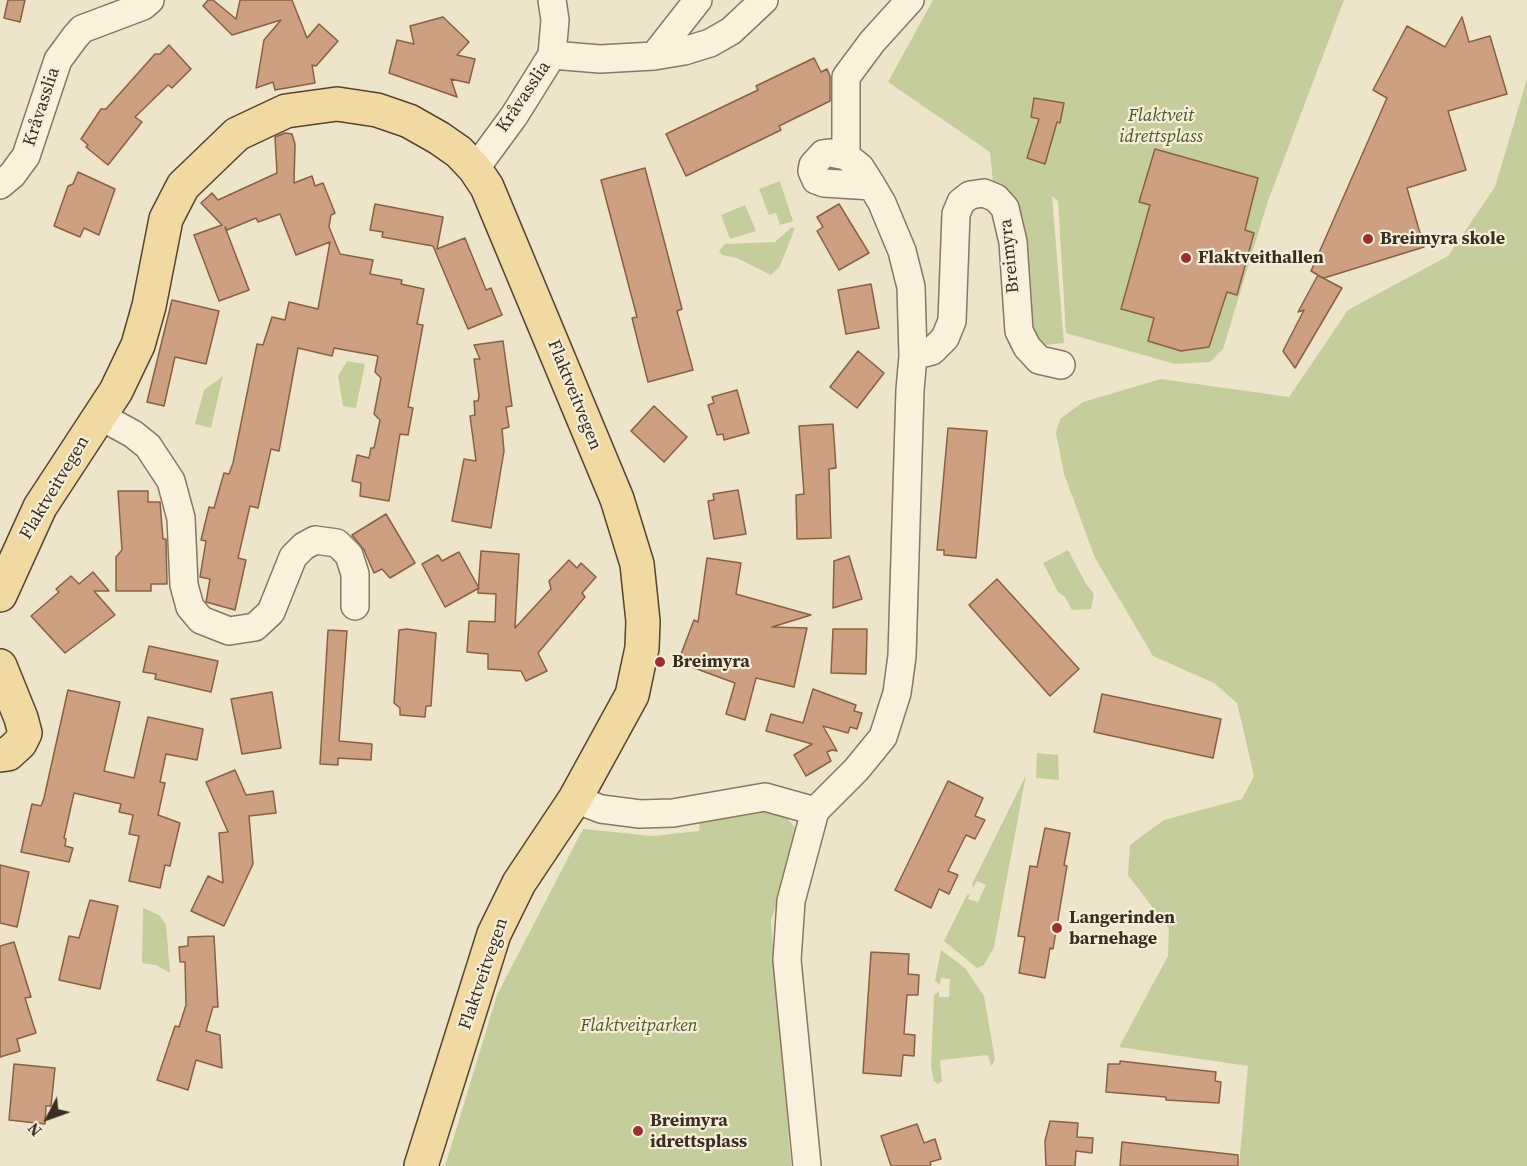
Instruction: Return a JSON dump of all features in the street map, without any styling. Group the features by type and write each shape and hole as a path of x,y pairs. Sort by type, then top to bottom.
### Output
{"main road":[{"name":"Flaktveitvegen","path":"0,595 40,507 116,391 138,345 149,306 166,219 183,186 237,134 286,111 337,104 409,120 459,152 475,169 487,187 617,499 637,564 643,621 642,648 632,695 575,799 519,883 494,934 421,1166"},
{"path":"0,666 25,733 20,743 8,754 0,755"}],"street":[{"name":"Kråvasslia","path":"0,185 12,175 26,156 58,60 75,37 82,29 143,6 150,0"},
{"name":"Kråvasslia","path":"475,169 514,116 552,55 555,20 552,0"},
{"path":"654,56 698,0"},
{"name":"Kråvasslia","path":"552,55 600,59 654,56 710,43 731,32 764,0"},
{"path":"846,156 846,77 872,42 910,0"},
{"path":"807,1166 787,960 791,901 815,811 875,750 887,726 897,693 902,656 909,390 913,356 911,287 903,251 872,186 860,167 846,156 831,153 819,156 812,171 816,180 824,183 872,186"},
{"name":"Breimyra","path":"913,356 932,351 945,338 952,321 956,214 961,202 970,195 984,193 996,198 1005,208 1013,242 1015,309 1019,331 1027,347 1039,360 1061,365"},
{"name":"Flaktveitvegen","path":"100,416 133,434 148,446 171,481 181,518 184,585 190,607 201,620 229,631 255,627 271,612 293,557 304,546 315,540 337,543 349,555 355,574 355,606"},
{"path":"575,799 601,809 640,814 673,813 765,797 815,811"}],"green space":[{"name":"Flaktveit idrettsplass","path":"933,0 1344,0 1268,201 1223,349 1210,362 1175,364 1066,333 1058,201 1052,196 1064,343 1010,349 990,152 888,82"},
{"path":"1527,79 1527,1166 1239,1166 1248,1066 1119,1047 1168,956 1169,929 1128,875 1130,845 1164,820 1242,799 1254,776 1237,703 1214,683 1153,656 1095,558 1064,474 1056,433 1060,419 1083,402 1161,379 1289,397 1348,310 1448,256 1495,187"},
{"path":"780,181 793,221 780,225 776,213 769,215 759,189"},
{"path":"745,205 756,231 730,239 721,215"},
{"path":"792,227 795,228 780,266 771,275 737,258 722,255 719,251 725,244 775,242"},
{"path":"347,361 365,364 356,408 343,406 338,376"},
{"path":"223,376 211,428 195,424 204,390"},
{"path":"1068,550 1086,584 1094,594 1091,609 1072,610 1065,597 1058,592 1043,563"},
{"path":"1037,753 1058,755 1059,780 1036,778"},
{"path":"1026,775 994,947 984,965 977,968 944,941 967,895 970,894 968,899 978,902 986,885 977,881 973,888 972,884"},
{"name":"Flaktveitparken","path":"743,809 780,810 799,832 771,921 791,1166 445,1166 497,995 583,829 653,836 699,831 700,820"},
{"path":"143,908 159,915 166,924 170,973 156,965 142,963"},
{"path":"941,950 965,968 984,996 995,1060 991,1066 988,1055 940,1060 942,1081 938,1084 934,1081 931,1067 934,995 939,991 939,997 949,997 950,979 941,978 940,985 935,981"}],"building":[{"path":"8,0 25,0 20,22 4,18"},
{"path":"208,0 213,0 236,19 240,0 292,0 307,38 319,24 338,41 316,66 312,65 315,83 275,90 273,82 256,88 264,40 281,20 232,35 203,6"},
{"path":"443,17 469,42 457,55 475,59 469,83 451,79 457,97 389,73 397,40 414,44 410,26"},
{"path":"1462,17 1469,42 1490,36 1507,94 1448,111 1466,170 1407,188 1424,247 1324,278 1319,276 1342,288 1295,368 1283,351 1304,310 1298,312 1318,275 1311,271 1387,98 1373,90 1407,26 1445,47"},
{"path":"169,45 191,69 172,88 168,85 135,117 142,122 108,165 86,147 88,145 81,139 101,109 106,109 155,54 160,54"},
{"path":"814,58 821,72 827,69 830,76 830,101 779,126 781,130 686,176 666,134 758,90 756,86"},
{"path":"1034,98 1064,103 1060,123 1057,122 1045,164 1027,158 1039,119 1031,117"},
{"path":"285,133 292,134 295,144 294,183 312,176 315,186 323,183 335,213 331,215 329,227 340,254 373,260 370,274 402,280 401,284 424,289 417,324 423,325 408,407 413,408 408,435 400,434 389,501 360,496 361,483 352,481 357,455 369,458 371,448 374,448 380,420 374,414 381,378 375,372 378,356 334,348 332,356 298,348 279,451 271,449 258,508 250,506 238,558 246,560 235,610 206,602 210,579 200,577 206,541 201,540 209,507 214,508 224,473 229,474 233,463 257,344 263,345 272,317 285,320 289,302 318,309 330,242 296,255 280,214 258,222 256,218 227,230 225,227 249,290 219,301 194,235 222,225 201,203 212,193 218,200 277,173 275,137"},
{"name":"Flaktveithallen","path":"1155,149 1258,178 1245,230 1254,233 1237,295 1227,292 1209,347 1181,351 1148,341 1154,318 1121,309 1150,205 1139,202"},
{"path":"645,168 682,309 677,311 693,370 648,382 632,318 637,317 601,180"},
{"path":"78,172 115,189 99,235 84,228 80,237 54,226 68,186 73,184"},
{"path":"375,204 443,217 437,249 465,238 486,290 491,288 502,315 468,329 433,246 382,237 383,232 370,230"},
{"path":"839,204 869,253 839,270 817,231 823,227 817,217"},
{"path":"871,284 879,328 846,334 838,290"},
{"path":"172,300 219,311 206,364 175,357 164,406 147,402"},
{"path":"503,341 512,406 506,407 509,427 502,429 504,451 491,528 452,521 464,459 476,461 470,416 475,415 474,401 478,401 479,396 474,359 480,359 474,345"},
{"path":"858,351 884,373 857,408 830,387"},
{"path":"737,390 749,433 724,440 723,434 717,435 708,405 714,403 712,397"},
{"path":"654,406 687,437 664,462 631,431"},
{"path":"833,424 836,468 829,469 831,538 797,539 796,495 804,494 799,426"},
{"path":"948,428 987,431 976,558 944,555 944,550 937,550"},
{"path":"738,490 746,534 714,539 708,501 714,500 713,494"},
{"path":"118,491 148,491 148,502 160,502 163,539 166,539 167,584 151,584 151,591 116,591 116,557 122,550"},
{"path":"386,514 415,563 390,578 382,569 374,573 364,550 352,535"},
{"path":"481,551 519,554 515,628 551,589 549,581 569,560 577,568 581,563 596,577 582,593 585,597 538,653 547,671 526,681 521,671 488,669 488,654 467,652 469,621 495,622 496,594 478,593"},
{"path":"459,552 479,588 445,607 422,564 438,555 442,561"},
{"path":"849,556 862,599 833,608 834,561"},
{"path":"707,558 741,563 736,594 811,615 772,627 807,628 794,687 756,678 745,720 726,714 735,683 678,662 694,620 698,622"},
{"path":"93,572 109,591 94,591 115,615 65,653 31,616 59,592 56,589 71,576 79,584"},
{"path":"997,579 1079,669 1050,696 969,605"},
{"path":"833,629 867,629 866,674 831,673"},
{"path":"328,630 347,631 339,741 372,744 371,760 338,758 338,765 320,764"},
{"path":"399,630 436,633 431,706 426,706 425,717 400,715 400,708 394,703"},
{"path":"149,646 218,661 211,692 155,679 156,674 143,672"},
{"path":"813,689 856,705 854,711 862,713 857,729 850,727 848,733 823,726 837,751 827,752 831,761 806,776 794,755 812,744 766,731 771,714 803,723"},
{"path":"68,690 120,702 104,771 134,778 148,717 203,729 197,760 166,754 160,782 165,783 158,815 180,823 170,866 165,865 160,888 129,881 139,836 129,834 133,815 119,812 121,804 74,793 64,838 66,839 65,846 73,848 69,862 21,852 32,804 41,806 44,798"},
{"path":"272,692 281,748 242,754 231,699"},
{"path":"1102,694 1221,719 1213,758 1094,732"},
{"path":"235,770 246,795 273,791 276,813 249,816 253,864 224,926 191,911 208,876 223,883 219,833 228,832 206,782"},
{"path":"948,781 983,798 975,816 985,820 975,839 966,835 948,871 958,875 949,894 939,889 931,908 895,890"},
{"path":"1045,828 1070,833 1064,865 1067,866 1053,949 1050,948 1045,978 1019,973 1025,937 1018,936 1030,866 1037,867"},
{"path":"0,865 29,872 17,927 0,923"},
{"path":"90,900 118,906 100,989 59,980 69,936 79,938"},
{"path":"214,936 218,1007 213,1007 206,1031 220,1035 222,1068 196,1060 188,1090 157,1080 175,1026 179,1027 186,1005 185,962 180,962 179,947 188,946 188,937"},
{"path":"14,942 31,997 25,998 36,1033 17,1039 20,1051 0,1057 0,946"},
{"path":"871,952 909,954 908,974 919,975 918,995 907,995 904,1034 915,1035 914,1056 903,1055 901,1076 863,1073"},
{"path":"1120,1061 1216,1072 1215,1081 1221,1082 1219,1103 1166,1100 1166,1097 1106,1092 1108,1064 1120,1064"},
{"path":"14,1064 55,1068 51,1106 46,1106 45,1124 9,1120"},
{"path":"1050,1121 1078,1123 1077,1137 1093,1138 1092,1153 1076,1151 1075,1166 1046,1166 1045,1141"},
{"path":"917,1124 924,1143 935,1139 941,1159 930,1162 931,1166 891,1166 881,1136"},
{"path":"1122,1142 1238,1155 1238,1166 1120,1166"}],"place":[{"name":"Breimyra skole","path":"1368,239"},
{"name":"Flaktveithallen","path":"1186,258"},
{"name":"Breimyra","path":"660,662"},
{"name":"Langerinden barnehage","path":"1057,928"},
{"name":"Breimyra idrettsplass","path":"638,1131"}]}
